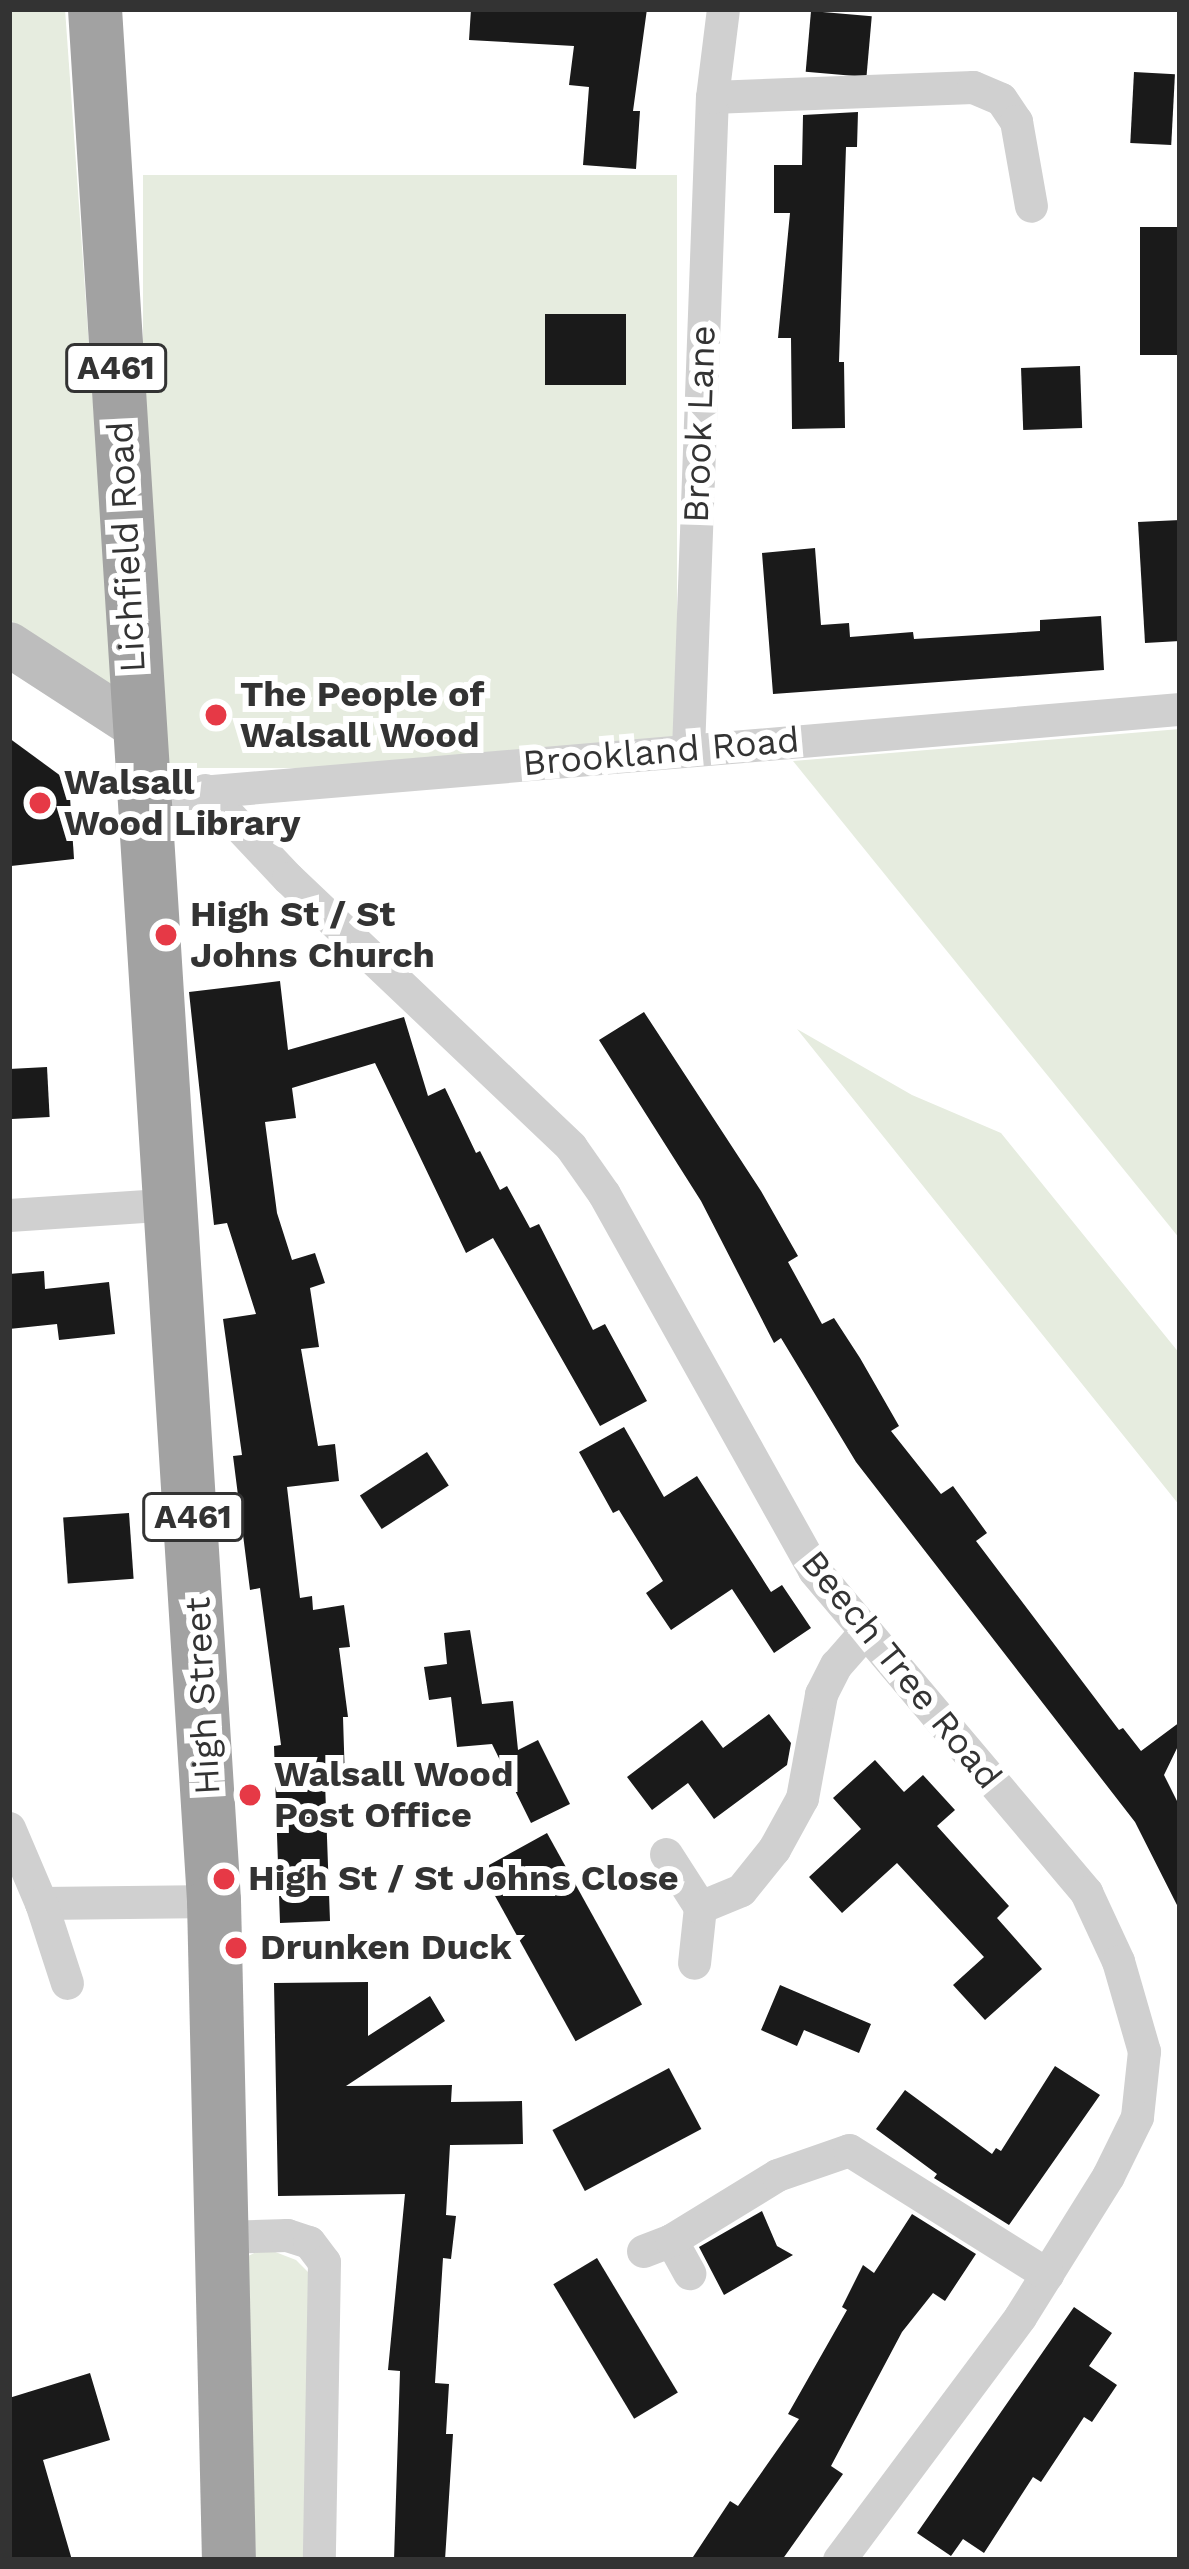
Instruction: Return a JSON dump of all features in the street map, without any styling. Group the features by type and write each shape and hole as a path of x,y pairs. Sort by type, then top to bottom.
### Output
{"highway":[{"name":"Lichfield Road","path":"95,9 142,797"},
{"name":"High Street","path":"142,797 173,1204 214,1901 229,2560"}],"main road":[{"path":"9,644 137,727"}],"street":[{"name":"Brook Lane","path":"688,750 712,97 723,9"},
{"path":"712,97 973,87 1001,99 1016,121 1031,206"},
{"name":"Brookland Road","path":"142,797 1180,709"},
{"name":"Beech Tree Road","path":"205,790 288,878 572,1148 604,1194 814,1570 1086,1892 1118,1961 1144,2050 1137,2117 1047,2274 974,2381 839,2560"},
{"path":"9,1215 173,1204"},
{"path":"700,1906 741,1890 774,1849 802,1798 821,1694 836,1664 864,1634"},
{"path":"9,1828 67,1983"},
{"path":"666,1854 700,1906 694,1963"},
{"path":"40,1903 214,1901"},
{"path":"689,2273 657,2245 777,2174 849,2150 1047,2274"},
{"path":"223,2237 286,2235 309,2242 323,2262 320,2560"}],"shaded area":[{"path":"9,9 65,9 114,696 9,619"},
{"path":"143,175 677,175 677,768 143,768"},
{"path":"1180,729 1180,1239 793,761"},
{"path":"797,1029 912,1095 1001,1133 1180,1354 1180,1506"},
{"path":"265,2248 296,2260 308,2272 311,2560 256,2560 245,2282 248,2256"}],"building":[{"path":"471,9 647,9 633,111 640,111 636,169 583,165 589,87 569,85 574,46 469,40"},
{"path":"811,11 872,16 866,77 806,72"},
{"path":"1134,72 1175,74 1171,145 1130,143"},
{"path":"858,112 857,147 846,147 839,362 844,362 845,428 792,429 791,338 778,338 790,213 774,213 774,165 802,165 803,115"},
{"path":"1140,227 1180,227 1180,355 1140,355"},
{"path":"545,314 626,314 626,385 545,385"},
{"path":"1080,366 1082,428 1023,430 1021,368"},
{"path":"1180,520 1180,641 1145,643 1138,522"},
{"path":"815,548 821,625 849,623 850,637 913,632 914,639 1040,631 1040,620 1101,616 1104,670 773,694 762,553"},
{"name":"Walsall Wood Library","path":"9,738 69,782 74,859 11,866"},
{"path":"280,981 288,1050 404,1017 428,1096 445,1088 476,1153 480,1151 500,1190 507,1186 530,1228 539,1224 593,1330 605,1324 647,1401 600,1426 493,1238 466,1253 375,1063 292,1088 296,1118 265,1122 277,1213 292,1260 315,1253 325,1283 310,1288 319,1347 301,1349 318,1446 335,1444 339,1481 287,1487 300,1598 312,1596 313,1610 344,1605 350,1647 339,1648 348,1717 343,1717 345,1781 325,1782 330,1921 280,1923 274,1746 281,1745 260,1588 250,1590 233,1456 242,1455 223,1319 256,1314 227,1223 214,1225 189,992"},
{"path":"644,1012 761,1191 798,1256 788,1262 822,1324 834,1318 860,1358 899,1426 891,1431 941,1494 953,1486 987,1533 976,1541 1119,1730 1123,1728 1141,1751 1180,1722 1180,1742 1164,1775 1180,1807 1180,1911 1135,1822 856,1462 781,1338 774,1343 701,1201 599,1040"},
{"path":"47,1067 50,1117 12,1119 9,1069"},
{"path":"44,1271 45,1289 109,1282 115,1334 59,1340 57,1324 9,1329 9,1274"},
{"path":"624,1427 664,1497 697,1476 771,1592 782,1585 811,1628 774,1653 732,1589 671,1630 646,1593 663,1581 619,1510 613,1513 579,1452"},
{"path":"427,1452 449,1486 382,1529 360,1496"},
{"path":"129,1513 134,1579 68,1583 63,1518"},
{"path":"470,1630 482,1704 513,1701 518,1750 538,1740 570,1804 531,1823 492,1744 457,1747 451,1697 429,1700 424,1667 447,1664 444,1633"},
{"path":"769,1714 791,1743 787,1765 714,1819 688,1783 652,1810 627,1777 702,1720 723,1748"},
{"path":"875,1760 904,1792 923,1775 955,1810 937,1826 1009,1906 997,1918 1042,1969 985,2020 953,1985 984,1957 897,1863 842,1913 809,1877 861,1829 833,1798"},
{"path":"547,1833 642,2004 576,2041 481,1870"},
{"path":"368,1982 368,2036 430,1996 445,2021 346,2086 452,2085 451,2102 522,2101 523,2144 450,2145 446,2215 456,2216 451,2259 443,2258 435,2383 449,2384 446,2434 453,2434 445,2560 394,2560 400,2371 388,2370 405,2194 278,2196 274,1983"},
{"path":"780,1985 871,2024 859,2053 804,2030 797,2046 761,2030"},
{"path":"1055,2066 1100,2095 1009,2225 934,2178 937,2174 876,2129 905,2090 992,2154 996,2148 1001,2151"},
{"path":"669,2068 701,2129 585,2191 552,2130"},
{"path":"762,2211 777,2246 793,2255 724,2295 699,2247"},
{"path":"912,2214 976,2254 945,2301 933,2293 902,2332 831,2466 843,2474 782,2560 691,2560 730,2501 738,2506 799,2419 788,2414 847,2310 842,2307 863,2265 874,2273"},
{"path":"597,2258 678,2393 634,2419 553,2284"},
{"path":"1074,2307 1112,2333 1089,2366 1117,2385 1092,2422 1084,2417 1041,2482 1033,2477 984,2553 963,2539 951,2556 917,2533"},
{"path":"90,2373 110,2440 43,2460 72,2560 9,2560 9,2398"}],"place":[{"name":"The People of Walsall Wood","path":"216,715"},
{"name":"Walsall Wood Library","path":"40,803"},
{"name":"High St / St Johns Church","path":"166,935"},
{"name":"Walsall Wood Post Office","path":"250,1795"},
{"name":"High St / St Johns Close","path":"224,1879"},
{"name":"Drunken Duck","path":"236,1948"}]}
